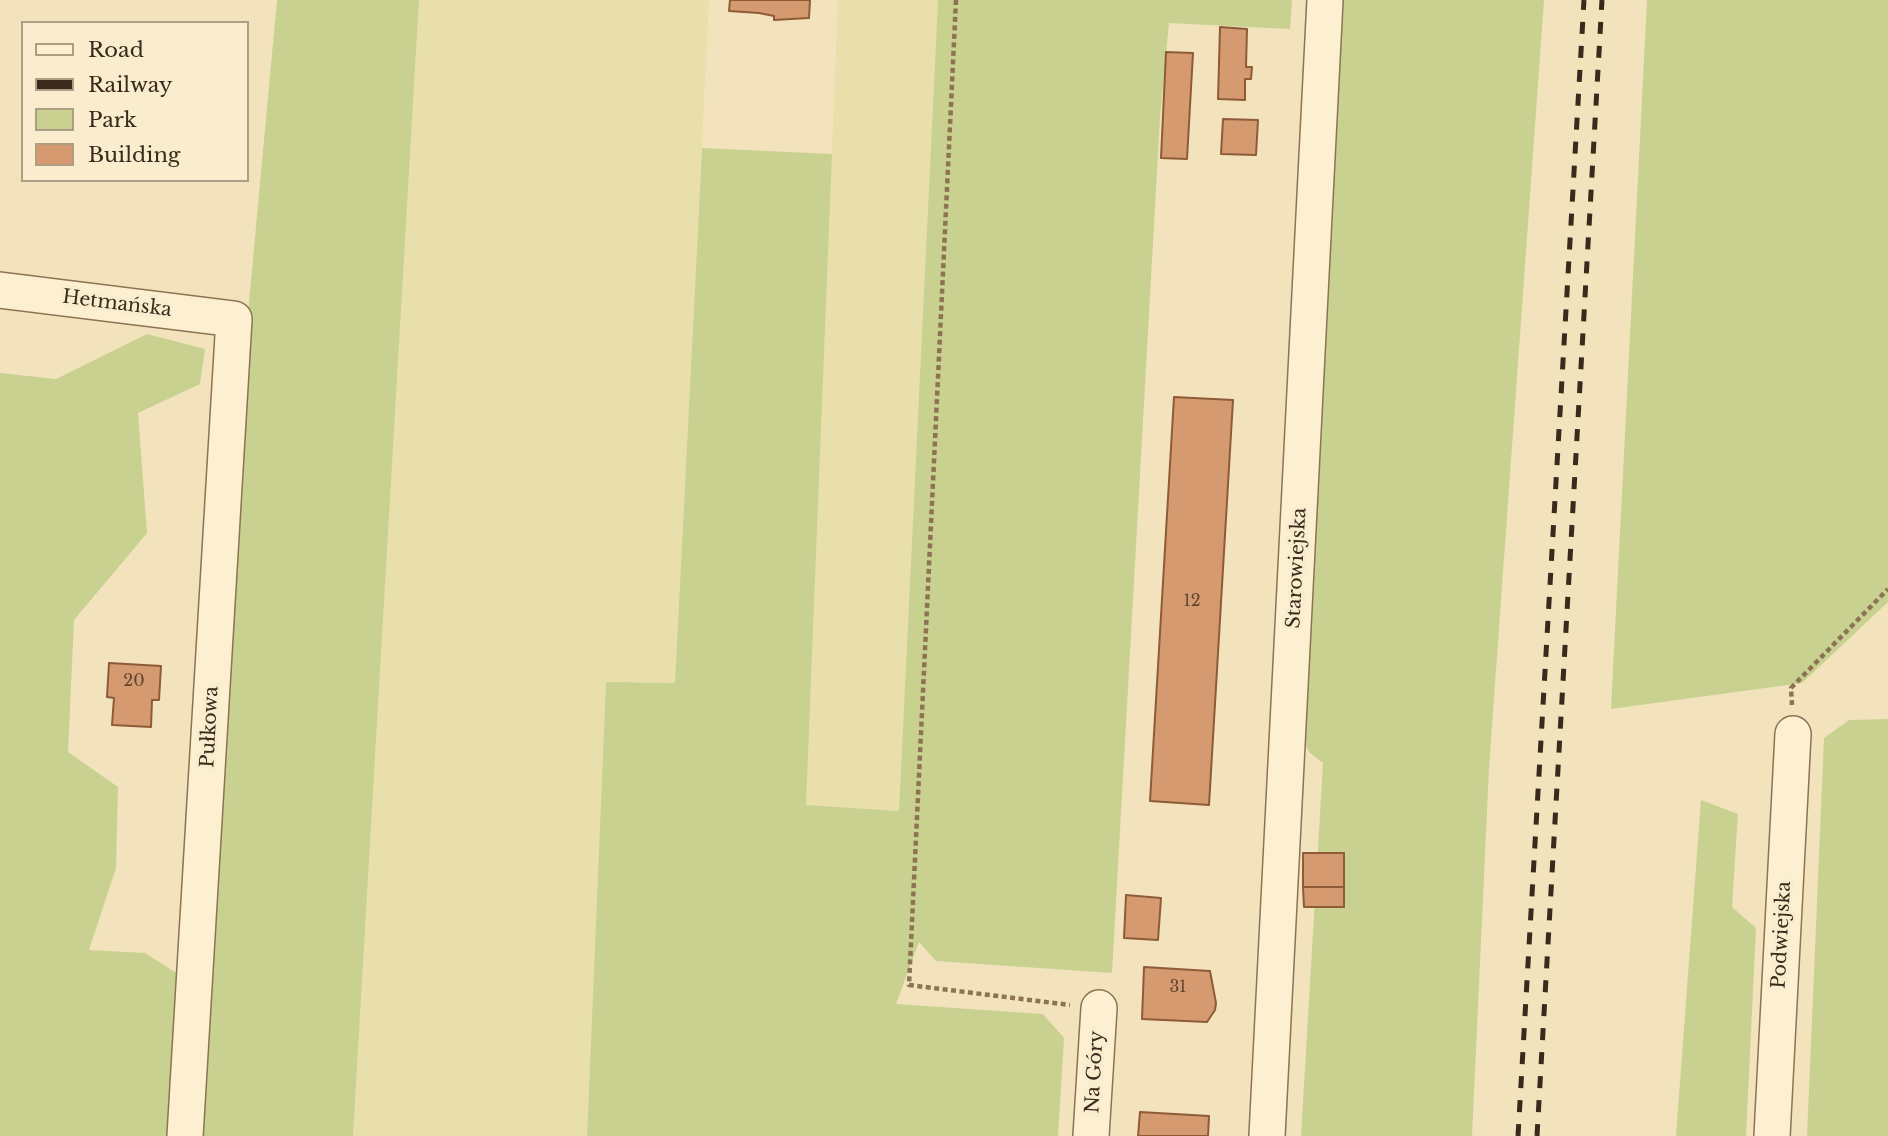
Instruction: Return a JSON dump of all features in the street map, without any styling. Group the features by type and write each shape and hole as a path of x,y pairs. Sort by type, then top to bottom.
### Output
{"street":[{"name":"Starowiejska","path":"1267,1136 1325,0"},
{"name":"Hetmańska","path":"0,290 234,319"},
{"name":"Pułkowa","path":"185,1136 234,319"},
{"name":"Podwiejska","path":"1772,1136 1793,734"},
{"name":"Na Góry","path":"1091,1136 1099,1008"}],"path":[{"path":"956,0 909,985 1099,1008"},
{"path":"1793,734 1791,688 1888,589"}],"shaded area":[{"path":"419,0 709,0 675,683 606,682 587,1136 353,1136"},
{"path":"838,0 938,0 899,811 806,805"}],"green space":[{"path":"277,0 419,0 353,1136 0,1136 0,373 56,379 147,334 205,349 200,384 138,413 147,533 74,620 68,752 118,787 116,868 89,950 145,953 210,994 249,302"},
{"path":"938,0 1292,0 1290,29 1169,23 1160,118 1112,973 936,961 919,942 896,1004 1043,1014 1064,1038 1058,1136 587,1136 606,682 675,683 702,148 832,154 806,805 899,811"},
{"path":"1338,0 1544,0 1489,768 1472,1136 1301,1136 1323,763 1310,753 1298,732"},
{"path":"1647,0 1888,0 1888,602 1802,683 1611,709"},
{"path":"1888,719 1888,1136 1807,1136 1824,738 1849,720"},
{"path":"1701,800 1738,814 1732,907 1756,928 1746,1136 1676,1136"}],"building":[{"path":"730,0 810,0 809,18 774,20 774,16 759,13 729,11"},
{"path":"1220,27 1247,29 1246,67 1252,67 1251,79 1245,79 1245,100 1218,99"},
{"path":"1166,52 1193,53 1187,159 1161,158"},
{"path":"1223,119 1258,120 1256,155 1221,154"},
{"path":"1174,397 1233,400 1209,805 1150,801"},
{"path":"109,663 161,666 159,700 152,700 151,727 112,725 114,698 107,697"},
{"path":"1303,853 1344,853 1344,887 1303,887"},
{"path":"1303,887 1344,887 1344,907 1304,907"},
{"path":"1126,895 1161,898 1158,940 1124,938"},
{"path":"1144,967 1210,971 1216,1003 1207,1022 1142,1019"},
{"path":"1140,1112 1209,1116 1208,1136 1138,1136"}],"railway":[{"path":"1518,1136 1584,0"},
{"path":"1537,1136 1602,0"}]}
